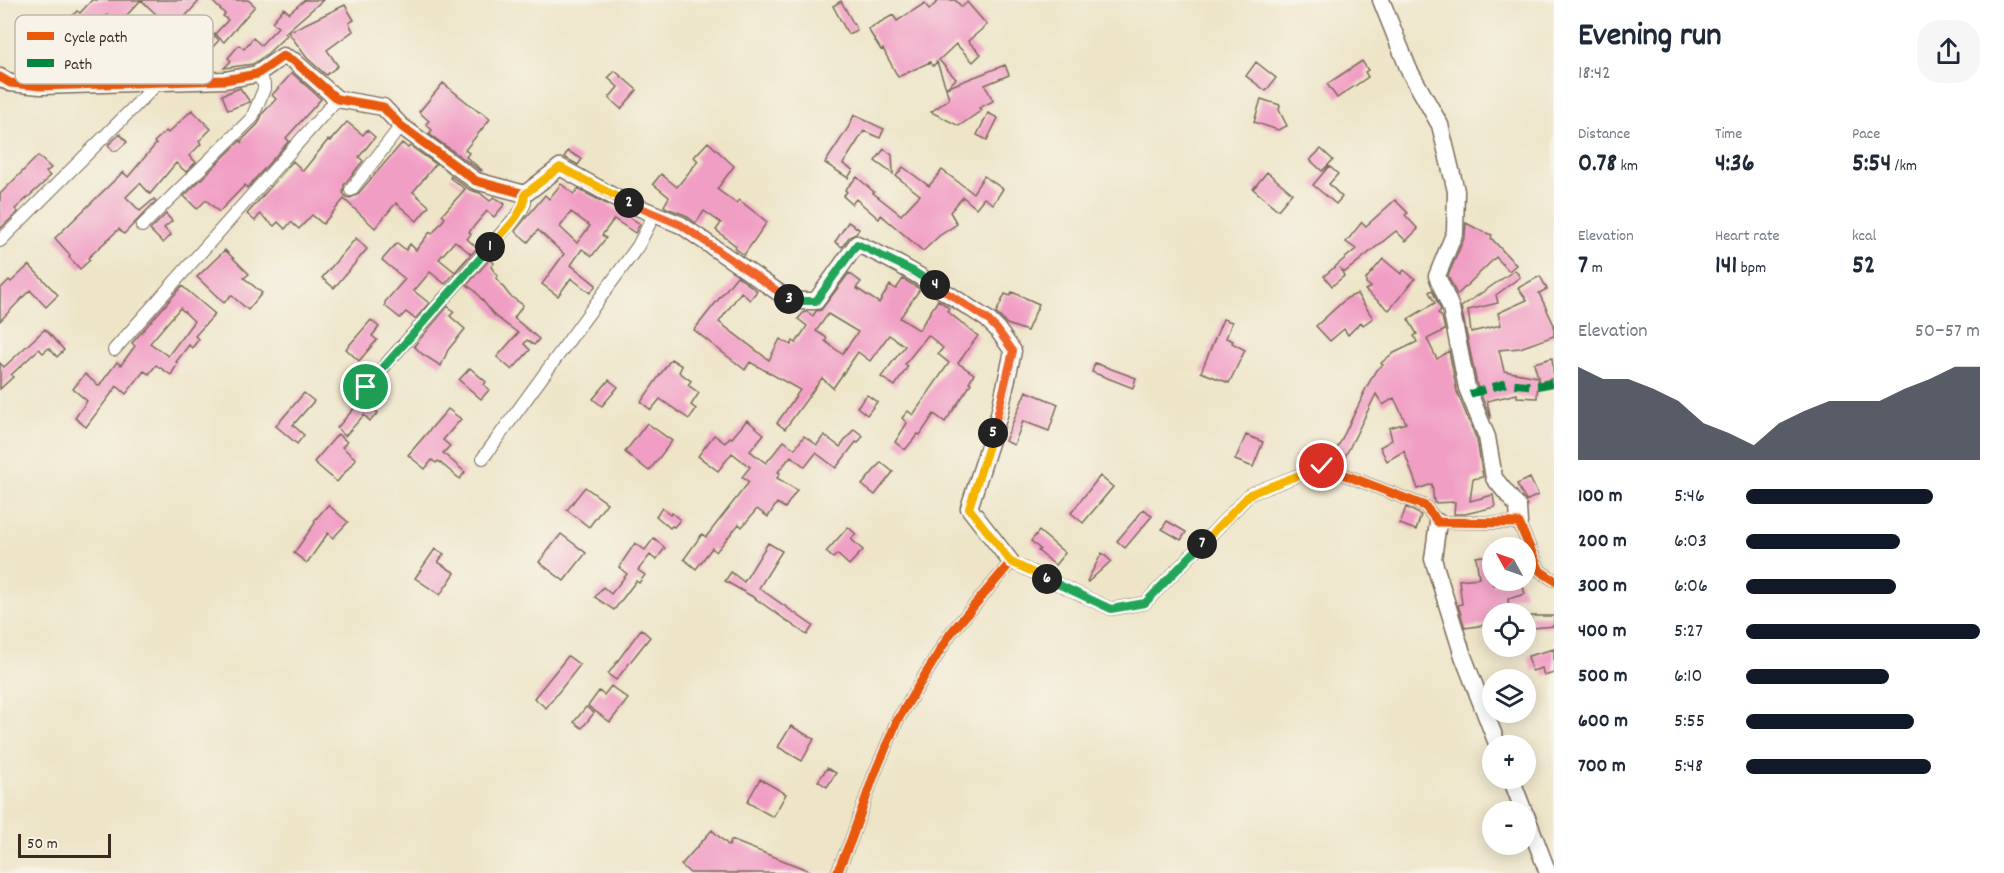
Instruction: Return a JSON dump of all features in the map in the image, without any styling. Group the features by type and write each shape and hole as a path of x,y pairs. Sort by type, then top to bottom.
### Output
{"street":[{"path":"1381,0 1409,70 1440,125 1456,191 1455,232 1437,276 1451,309 1467,388 1487,437 1494,478 1518,507 1519,523 1540,571 1554,580"},
{"path":"213,80 257,74 283,56 294,61 337,99 383,107 401,126 476,181 525,194"},
{"path":"142,226 252,118 264,89 264,84 257,74"},
{"path":"0,77 15,83"},
{"path":"20,84 41,86 100,84"},
{"path":"0,241 157,84"},
{"path":"114,350 337,99"},
{"path":"351,190 401,126"},
{"path":"525,194 560,167 616,198 681,225 791,301 816,301 857,244 911,270 987,319 1013,351 999,415 969,508 1011,562 1111,609 1145,603 1250,494 1322,466 1425,506 1438,522 1433,559 1463,656 1494,735"},
{"path":"366,387 521,211 525,203 525,194"},
{"path":"483,458 638,246 654,215"},
{"path":"1438,522 1519,523"},
{"path":"837,873 897,721 951,634 1011,562"},
{"path":"1536,842 1548,873"}],"building":[{"path":"92,0 141,0 127,15 73,15 77,11 80,13"},
{"path":"141,0 200,0 187,15 157,15"},
{"path":"211,0 248,0 255,6 224,42 215,34 228,20"},
{"path":"305,0 323,0 285,33 287,35 267,54 253,64 224,68 231,61 228,58 239,45 244,49 253,38 261,45 278,27 272,22 284,8 289,13"},
{"path":"939,0 955,0 962,7 967,2 987,25 968,41 981,54 973,62 956,44 939,60 956,79 946,88 937,62 933,66 930,62 898,77 883,49 881,50 868,29 893,15 897,21 925,3 929,10"},
{"path":"841,1 857,30 848,34 833,6"},
{"path":"345,5 354,20 349,23 353,31 327,50 338,66 326,75 307,58 288,32"},
{"path":"213,34 219,40 213,47"},
{"path":"1362,61 1368,70 1365,72 1368,77 1337,98 1327,84"},
{"path":"1256,62 1276,78 1266,91 1246,76"},
{"path":"1005,65 1009,75 985,85 993,101 979,108 982,110 959,126 931,112 949,99 946,88"},
{"path":"615,71 637,90 621,109 609,98 618,87 608,78"},
{"path":"292,73 321,99 286,138 289,141 247,188 245,185 219,212 206,200 197,209 184,196 240,141 242,143 241,141 258,124 263,113 276,99 272,95"},
{"path":"443,83 490,119 465,150 469,153 466,157 481,171 429,134 432,130 426,124 429,121 419,112"},
{"path":"240,88 250,102 228,110 222,95"},
{"path":"1261,99 1280,105 1279,110 1287,126 1278,130 1254,122"},
{"path":"192,110 211,129 189,156 196,162 186,172 176,163 150,194 140,183 126,197 140,211 154,199 156,201 124,234 119,229 88,258 90,260 80,269 55,238 123,172 128,177 156,144 154,142 166,131 168,133"},
{"path":"988,113 998,118 987,140 977,135"},
{"path":"854,115 884,129 880,138 864,131 843,164 853,170 848,178 825,163"},
{"path":"347,122 363,135 367,130 375,137 359,157 363,161 344,185 343,193 346,197 357,195 402,143 436,164 413,192 429,206 417,221 396,203 375,228 344,199 323,224 312,215 299,229 291,222 285,229 278,222 274,226 260,214 255,221 247,214 293,161 303,171 328,140 330,141"},
{"path":"120,134 127,142 117,151 113,151 108,145"},
{"path":"708,142 734,166 717,189 736,203 739,200 767,222 744,255 716,230 721,223 704,211 696,223 685,215 667,208 664,206 669,197 653,184 661,174 677,187 698,161 694,157"},
{"path":"884,149 892,155 893,174 875,161"},
{"path":"1321,149 1333,160 1322,171 1310,160"},
{"path":"568,151 582,159 578,165 564,157"},
{"path":"38,156 51,168 46,172 50,176 15,209 18,212 0,229 0,194"},
{"path":"1329,166 1338,174 1329,184 1342,197 1336,204 1313,185"},
{"path":"903,167 929,186 942,170 973,193 984,176 1003,189 993,204 984,198 976,208 963,197 950,212 957,224 923,251 881,215 879,219 856,199 852,204 843,196 847,192 845,190 857,177 901,215 920,195 896,176"},
{"path":"1267,172 1292,193 1278,210 1253,189"},
{"path":"451,176 490,201 494,197 505,204 494,217 487,211 469,232 471,234 467,239 477,248 445,284 430,272 414,291 429,303 415,319 406,312 400,318 385,306 385,302 405,279 382,260 397,243 406,250 410,244 416,250 430,232 432,234 445,218 442,215 465,189 450,178","holes":["455,241 471,254 455,272 439,259"]},
{"path":"561,184 574,194 578,189 640,224 635,233 614,219 602,235 606,238 592,256 582,249 571,265 596,285 590,293 571,278 558,296 542,284 564,254 538,230 528,242 515,231 545,195 549,199","holes":["571,212 590,226 577,243 560,227"]},
{"path":"1395,200 1408,213 1405,215 1418,229 1406,241 1396,231 1345,272 1341,269 1344,276 1332,286 1324,276 1356,249 1346,242 1362,222 1366,226"},
{"path":"166,214 172,221 164,228 171,235 163,243 150,230"},
{"path":"848,222 859,229 842,247 835,242"},
{"path":"1466,223 1492,235 1491,238 1516,265 1509,271 1496,257 1457,295 1448,276 1465,236"},
{"path":"356,238 367,249 334,288 322,278"},
{"path":"225,250 249,274 244,278 262,293 248,310 231,295 224,303 197,277"},
{"path":"490,259 494,263 491,267 498,276 496,278 510,296 523,305 514,318 539,339 534,345 527,340 524,344 530,350 512,370 497,357 518,333 495,316 475,291 467,285"},
{"path":"1383,259 1401,274 1404,270 1415,279 1389,310 1365,290 1371,287 1366,283 1366,279"},
{"path":"29,265 58,295 46,307 30,290 0,321 0,289"},
{"path":"1515,270 1520,277 1496,295 1498,303 1468,310 1471,332 1501,325 1498,313 1527,300 1518,288 1540,276 1547,289 1539,293 1554,325 1554,336 1520,348 1499,350 1504,371 1538,377 1534,363 1552,358 1554,378 1539,382 1538,378 1537,398 1517,397 1517,394 1487,401 1491,419 1477,385 1461,307"},
{"path":"849,273 861,282 856,288 879,303 890,285 896,289 903,279 920,289 900,318 919,330 938,300 949,308 947,311 978,336 958,363 974,374 969,382 971,383 945,422 934,414 920,435 918,434 905,450 895,442 907,423 902,418 908,411 913,415 949,363 938,354 943,348 928,335 905,364 908,366 895,386 881,377 905,346 889,335 870,361 858,352 833,388 822,378 785,429 777,423 800,390 750,362 745,370 694,330 737,276 757,291 750,300 741,292 719,322 769,360 780,339 791,345 793,341 796,343 807,326 798,319 804,312 813,316 816,311 821,310","holes":["828,314 858,332 842,354 825,341 827,338 816,331"]},
{"path":"182,286 215,314 195,336 199,339 192,348 189,345 176,362 178,363 171,375 156,365 149,374 144,371 126,394 117,386 86,427 75,418 87,401 73,389 85,374 99,386 117,362 121,365 135,346 132,343","holes":["180,308 194,321 168,356 150,343"]},
{"path":"1432,290 1441,310 1438,313 1442,317 1445,330 1427,339 1437,359 1449,351 1457,392 1477,440 1483,477 1473,479 1470,501 1493,495 1495,507 1465,514 1454,514 1455,502 1434,503 1432,484 1418,489 1404,451 1387,461 1380,447 1392,440 1389,428 1406,423 1394,398 1383,405 1376,394 1342,463 1332,459 1376,370 1383,365 1381,363 1392,354 1417,342 1414,336 1417,334 1408,319 1435,303 1429,292"},
{"path":"1012,292 1039,304 1027,331 1007,324 996,313 1005,294 1010,296"},
{"path":"1357,294 1373,318 1363,325 1361,322 1348,335 1344,329 1330,341 1316,326 1347,298"},
{"path":"448,306 454,312 450,316 465,329 448,350 441,366 414,346"},
{"path":"1223,319 1232,322 1226,338 1245,350 1229,383 1201,372"},
{"path":"371,320 379,327 372,336 377,340 359,361 346,349"},
{"path":"45,329 64,350 57,357 49,348 43,353 39,349 11,375 13,377 0,389 0,363 4,367"},
{"path":"671,359 682,366 679,372 691,381 688,385 699,393 691,405 696,409 689,419 660,399 651,410 641,402"},
{"path":"1095,363 1136,378 1133,388 1092,372"},
{"path":"470,368 486,382 484,385 489,390 481,399 459,380"},
{"path":"609,380 618,387 602,406 593,399"},
{"path":"1026,391 1058,404 1049,431 1023,421 1014,445 1005,441"},
{"path":"304,393 314,401 293,425 304,435 297,444 276,426"},
{"path":"867,395 877,402 867,415 857,407"},
{"path":"363,398 378,413 370,421 364,415 345,436 337,428"},
{"path":"448,409 461,419 443,440 450,446 443,453 465,472 460,479 438,461 436,463 432,460 425,469 408,455"},
{"path":"747,420 764,434 750,451 766,463 784,441 795,449 804,436 817,445 824,435 840,447 854,429 863,436 836,468 816,453 805,467 791,456 778,472 780,473 777,478 797,490 785,508 777,503 768,517 757,509 742,527 739,524 716,552 712,548 696,569 684,559 702,534 706,537 749,482 742,477 750,467 732,453 718,471 698,456 714,435 725,443"},
{"path":"647,423 672,441 649,471 625,452"},
{"path":"338,434 347,442 342,447 356,459 337,482 314,462"},
{"path":"1246,435 1263,442 1253,467 1235,460"},
{"path":"881,462 893,472 875,495 862,485"},
{"path":"1100,476 1113,487 1083,523 1071,513"},
{"path":"1530,478 1538,495 1526,501 1517,484"},
{"path":"585,487 607,503 589,527 567,510"},
{"path":"328,505 348,522 333,538 328,533 307,563 294,553 315,523 314,521"},
{"path":"1406,507 1421,515 1416,530 1400,524"},
{"path":"662,508 680,520 674,527 670,528 656,516"},
{"path":"1144,509 1152,516 1125,548 1117,541"},
{"path":"1167,521 1186,532 1181,540 1162,529"},
{"path":"848,527 856,534 851,539 863,550 849,565 837,554 833,558 826,552"},
{"path":"1039,531 1065,553 1055,565 1038,551 1040,549 1031,541"},
{"path":"561,534 586,553 564,581 539,562"},
{"path":"654,538 665,548 656,560 650,555 638,570 645,575 639,583 636,581 614,610 595,597 603,587 611,594 627,574 619,567 635,543 645,550"},
{"path":"768,543 782,551 759,588 813,626 807,635 753,597 725,581 731,572 744,582"},
{"path":"435,549 444,554 438,562 455,573 440,595 415,578"},
{"path":"1102,553 1111,561 1088,582 1087,581"},
{"path":"1482,556 1482,591 1524,591 1525,594 1508,599 1508,603 1482,603 1482,625 1465,628 1458,605 1462,604 1459,580 1479,578 1476,557"},
{"path":"1536,616 1554,616 1554,626 1536,628"},
{"path":"641,629 650,637 616,680 608,674"},
{"path":"1554,649 1554,673 1544,676 1542,668 1531,669 1528,657 1536,657 1536,654"},
{"path":"568,656 580,665 546,708 534,698"},
{"path":"611,686 628,699 610,722 588,706 599,691 604,695"},
{"path":"586,707 594,713 582,728 574,722"},
{"path":"791,726 814,739 802,761 778,747"},
{"path":"827,768 836,773 827,787 818,781"},
{"path":"760,779 786,794 773,817 747,802"},
{"path":"712,830 729,846 731,840 815,873 690,873 681,865"}],"marked path":[{"path":"1470,394 1507,383 1537,386 1554,383"}],"cycle path":[{"path":"213,80 257,74 283,56 294,61 337,99 383,107 401,126 476,181 525,194 560,167 616,198 681,225 791,301 816,301 857,244 924,279 987,319 1013,351 999,415 969,508 1011,562"},
{"path":"0,77 15,83"},
{"path":"20,84 41,86 102,84"},
{"path":"837,873 897,721 950,634 1011,562 1111,609 1145,603 1250,494 1322,466 1425,506 1438,522 1519,523 1540,571 1554,580"}],"route":[{"path":"366,387 521,211 525,203 525,194 560,167 616,198 681,225 791,301 816,301 857,244 911,270 987,319 1013,351 999,415 969,508 1011,562 1111,609 1145,603 1250,494 1322,466"}]}
